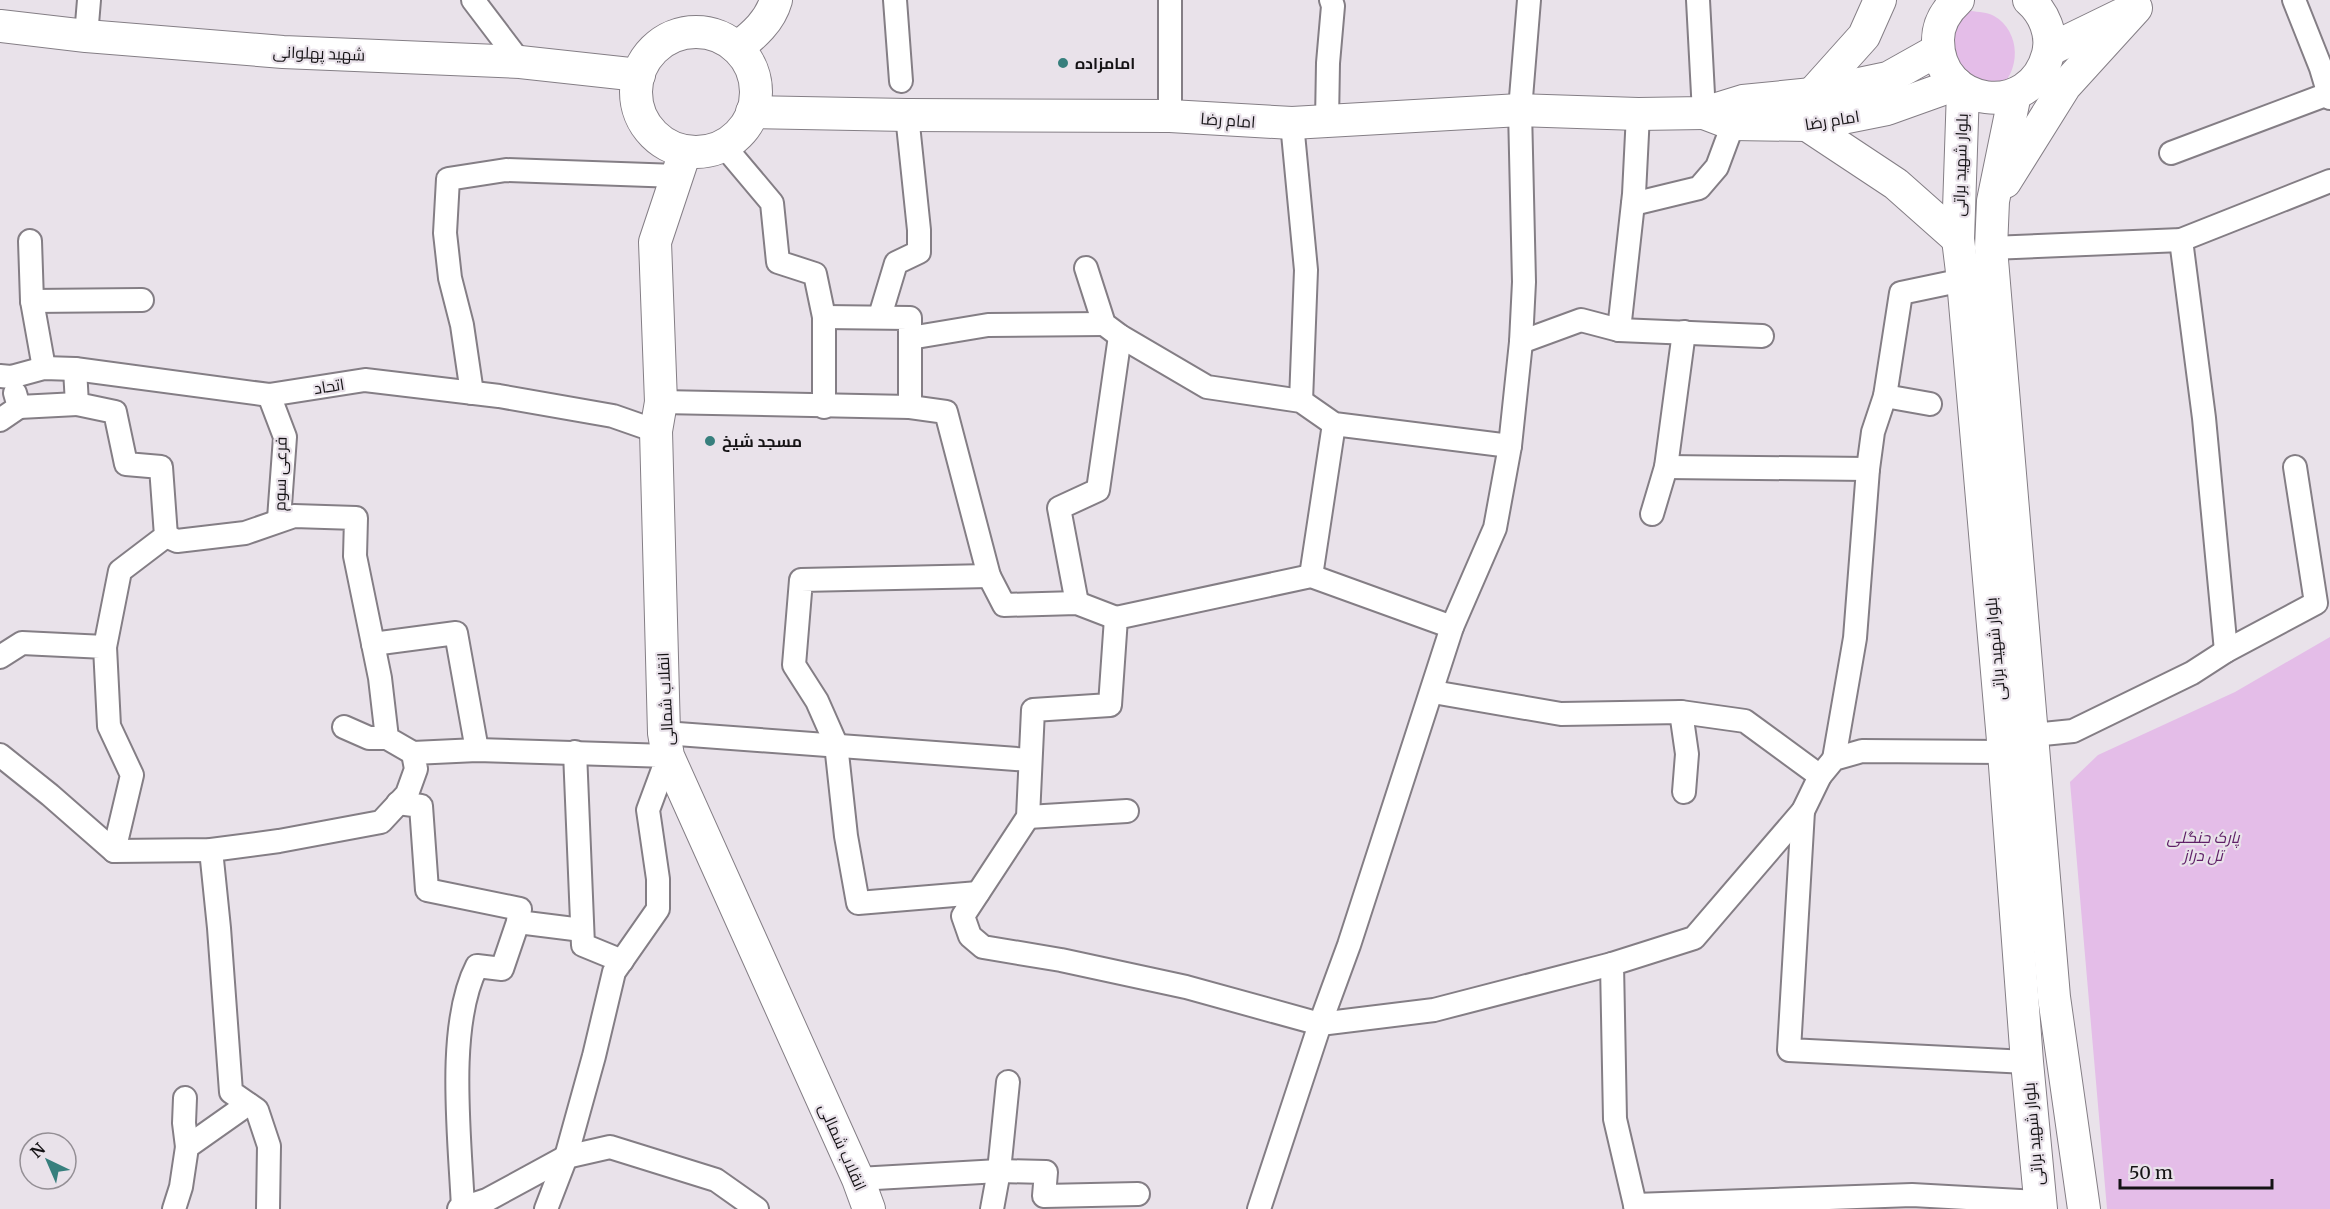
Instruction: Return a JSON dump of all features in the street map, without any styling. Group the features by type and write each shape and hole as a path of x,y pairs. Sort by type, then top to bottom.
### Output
{"main road":[{"path":"1812,94 1864,36 1881,0"},
{"path":"1953,2 1943,19 1938,34 1938,50 1943,66 1960,87 1977,96 1993,99 2024,90 2036,79 2044,66 2049,50 2049,34 2041,2"},
{"path":"737,48 754,35 781,3"},
{"path":"2049,50 2141,4"},
{"path":"1993,201 2065,86 2141,4"},
{"name":"شهید پهلوانی","path":"0,26 87,36 283,52 520,62 639,75"},
{"path":"687,33 707,33 726,40 737,48 746,59 754,81 756,98 752,112 744,128 724,146 700,152 681,164 670,147 655,139 645,125 637,107 635,88 640,69 651,52 667,39 687,33"},
{"name":"امام رضا","path":"752,112 1170,116 1292,123 1520,110 1638,114 1704,113 1743,101 1812,94 1887,78 1938,50"},
{"name":"امام رضا","path":"1704,113 1733,124 1807,125 1887,109 1960,87"},
{"name":"بلوار شهید براتی","path":"1960,87 1958,239 1964,280 2004,752 2037,1206"},
{"name":"بلوار شهید براتی","path":"2014,94 1993,201 1991,248 2054,997 2084,1209"},
{"path":"1807,125 1896,184 1958,239"},
{"name":"انقلاب شمالی","path":"681,164 655,242 666,744 858,1179 869,1209"}],"street":[{"path":"87,36 89,0"},
{"path":"473,0 520,62"},
{"path":"896,0 901,81"},
{"path":"1170,0 1170,116"},
{"path":"1327,121 1332,0"},
{"path":"1259,1209 1320,1024 1349,945 1452,627 1495,528 1510,446 1521,342 1524,282 1520,110 1529,0"},
{"path":"1698,0 1704,113"},
{"path":"2171,153 2329,96 2326,66 2294,0"},
{"path":"1619,330 1633,204 1638,114"},
{"path":"880,316 896,263 919,252 919,230 907,115"},
{"path":"1292,123 1306,270 1301,401"},
{"path":"1633,204 1699,188 1717,167 1733,124"},
{"path":"724,146 772,203 778,262 815,274 824,317 824,407"},
{"path":"472,393 462,325 450,278 445,233 448,179 506,170 681,164"},
{"path":"1991,248 2181,240 2330,181"},
{"path":"2181,240 2204,418 2226,651"},
{"path":"30,241 32,301 44,368"},
{"path":"1077,603 1059,508 1098,490 1112,330 1086,268"},
{"path":"1116,618 1110,705 1033,710 1028,817 963,916 970,936 984,947 1061,960 1186,987 1320,1024 1434,1010 1612,964 1694,938 1803,811 1827,767 1855,638 1868,470 1874,432 1885,396 1901,293 1964,280"},
{"path":"32,301 142,300"},
{"path":"824,317 910,318 910,407"},
{"path":"1521,342 1581,320 1619,330 1762,336"},
{"path":"910,338 988,325 1112,330 1207,387 1301,401 1334,424 1510,446"},
{"path":"1652,514 1666,467 1684,332"},
{"name":"اتحاد","path":"5,376 44,368 75,369 269,395 365,380 472,393 612,416 659,416 824,407 910,407 946,412 989,576"},
{"path":"75,369 77,404"},
{"path":"5,376 19,407"},
{"name":"فرعی سوم","path":"269,395 285,437 279,519"},
{"path":"1885,396 1930,405"},
{"path":"0,420 19,407 77,404 115,412 126,464 161,468 166,536"},
{"path":"1311,576 1334,424"},
{"path":"1666,467 1868,470"},
{"path":"2032,735 2073,730 2193,673 2226,651 2316,603 2295,468"},
{"path":"166,536 177,541 245,533 279,519 294,516 356,518 355,555 373,644 387,738"},
{"path":"114,851 132,775 109,726 105,647 120,571 166,536"},
{"path":"978,892 858,903 846,836 836,744 817,701 794,665 801,580 989,576 1004,605 1077,603 1116,618 1311,576 1452,627"},
{"path":"373,644 456,633 477,750"},
{"path":"0,657 22,643 105,647"},
{"path":"1432,692 1561,714 1681,712 1745,721 1827,767"},
{"path":"1681,712 1687,754 1684,792"},
{"path":"344,727 369,738 387,738 413,753 477,750 575,752 666,744 836,744 1030,760"},
{"path":"546,1209 566,1157 614,972 658,909 658,879 648,810 666,744"},
{"path":"1827,767 1862,751 2004,752"},
{"path":"575,752 583,945 622,961"},
{"path":"0,755 114,851 211,850 279,841 381,822 407,794 416,770 413,753"},
{"path":"398,803 421,806 427,890 519,909 518,922 502,969 477,966 469,980 465,1000 458,1051 461,1208 488,1200 566,1157 610,1148 716,1180 757,1209"},
{"path":"1803,811 1789,1050 2027,1062"},
{"path":"1028,817 1127,812"},
{"path":"211,850 231,1092 257,1110 269,1146 268,1209"},
{"path":"518,922 582,930"},
{"path":"1612,964 1615,1119 1636,1207 1912,1194 2037,1206"},
{"path":"992,1209 999,1171 1008,1082"},
{"path":"174,1209 181,1187 187,1147 184,1123 185,1098"},
{"path":"187,1147 248,1104"},
{"path":"858,1179 999,1171 1046,1172 1044,1196 1137,1194"}],"green space":[{"path":"1971,11 1989,14 2003,23 2009,32 2015,52 2014,63 2004,83 1994,91 1974,97 1934,34 1949,17"},
{"name":"پارک جنگلی تل دراز","path":"2330,637 2330,1209 2107,1209 2070,782 2098,755 2235,692"}],"place":[{"name":"امامزاده","path":"1063,63"},
{"name":"مسجد شیخ","path":"710,441"}]}
